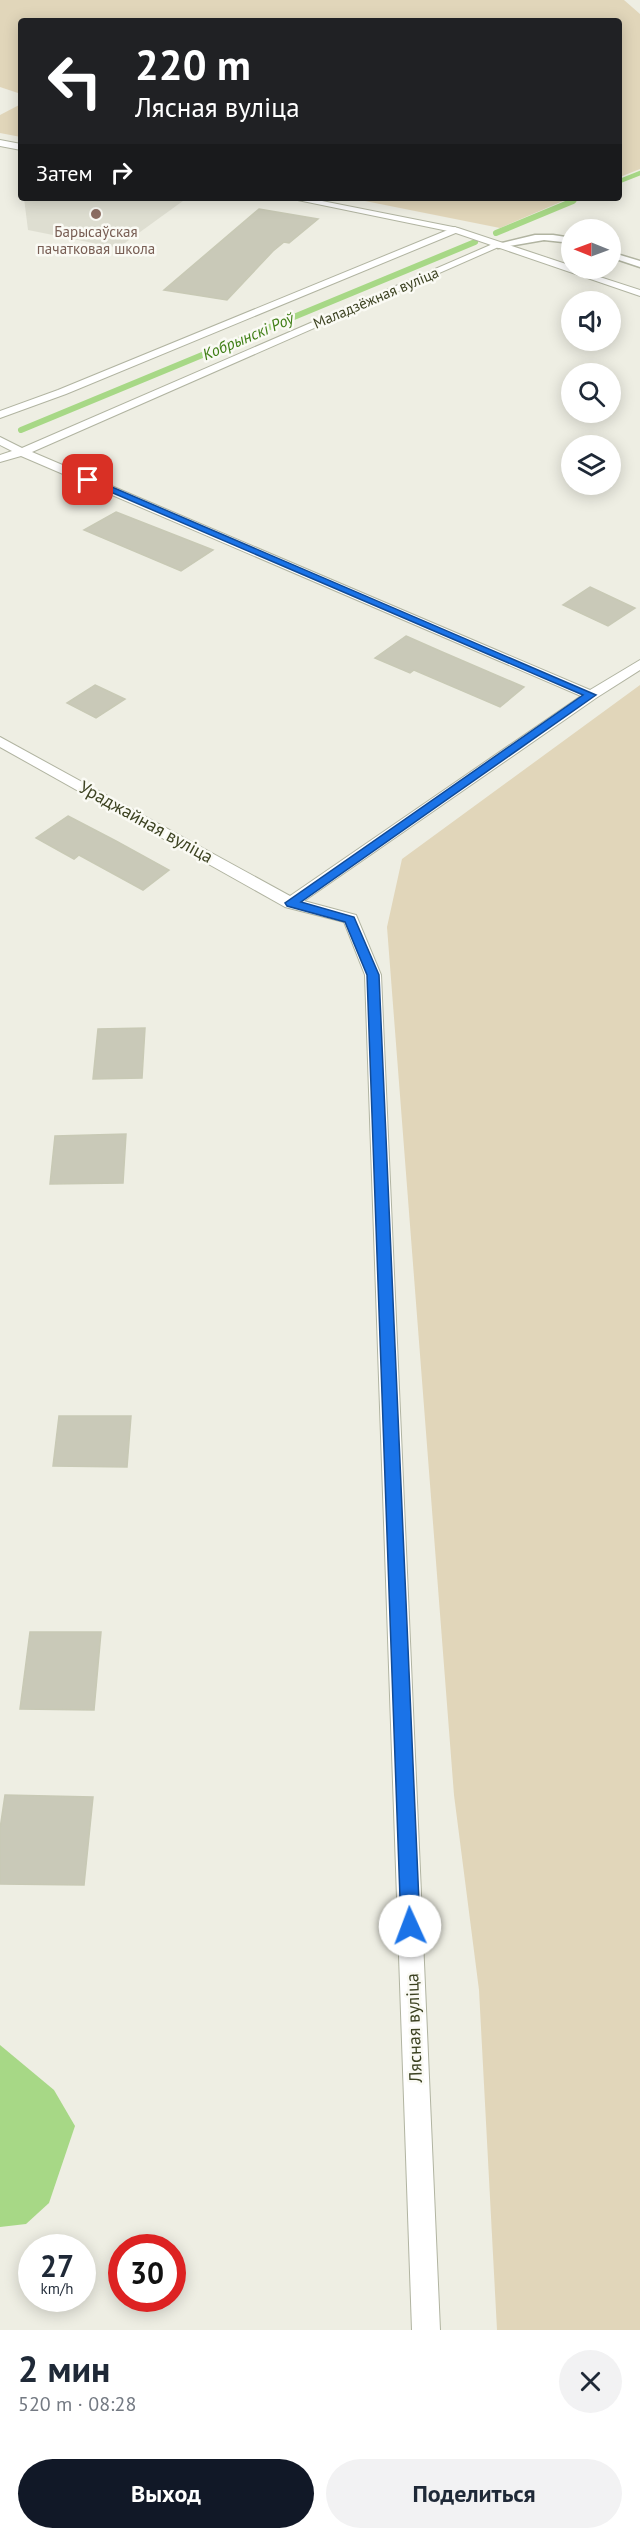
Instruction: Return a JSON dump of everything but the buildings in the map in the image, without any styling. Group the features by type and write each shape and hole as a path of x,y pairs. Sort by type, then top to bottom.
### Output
{"street":[{"path":"0,143 18,146"},
{"path":"308,201 455,231 640,293"},
{"name":"Маладзёжная вуліца","path":"0,415 62,392 455,231"},
{"name":"Маладзёжная вуліца","path":"0,459 22,452 498,245"},
{"path":"0,440 22,452 591,695"},
{"path":"291,903 591,695 640,664"},
{"name":"Ураджайная вуліца","path":"0,741 291,903"},
{"name":"Лясная вуліца","path":"291,903 350,919 373,975 426,2330"}],"lane":[{"path":"498,245 523,239 561,238"},
{"path":"621,258 640,264"}],"shaded area":[{"path":"0,0 624,0 640,14 640,169 622,176 622,18 18,18 18,93 0,87"},
{"path":"18,106 18,136 0,133 0,115"},
{"name":"Барысаўская пачатковая школа","path":"24,201 183,201 118,248 28,230"},
{"path":"365,201 563,201 500,228"},
{"path":"640,685 640,2330 497,2330 479,1990 454,1795 387,927 402,859"},
{"path":"0,2045 54,2090 75,2126 49,2203 26,2224 0,2227"}],"waterway":[{"name":"Кобрынскі Роў","path":"622,180 640,173"},
{"name":"Кобрынскі Роў","path":"496,233 573,201"},
{"name":"Кобрынскі Роў","path":"21,430 475,242"}],"place":[{"name":"Барысаўская пачатковая школа","path":"96,214"}],"route":[{"path":"88,480 591,695 291,903 350,919 373,975 410,1926"}]}
